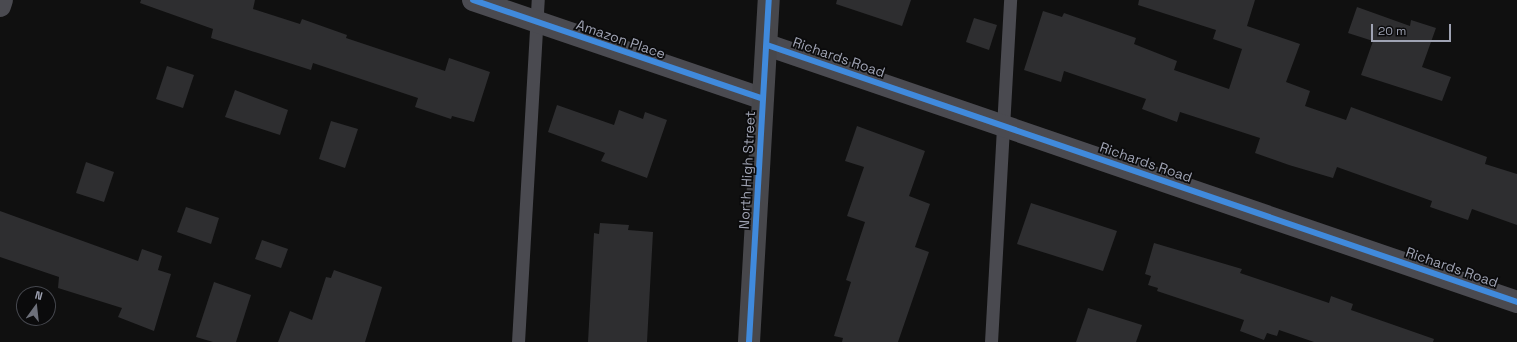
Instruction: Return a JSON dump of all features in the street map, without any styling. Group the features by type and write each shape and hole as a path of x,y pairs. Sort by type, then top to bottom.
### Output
{"main road":[{"name":"North High Street","path":"749,342 769,0"}],"street":[{"path":"0,6 2,0"},
{"name":"Amazon Place","path":"473,0 536,23 763,99"},
{"name":"Richards Road","path":"767,45 1517,302"}],"lane":[{"path":"518,342 538,0"},
{"path":"991,342 1010,0"}],"building":[{"path":"141,0 255,0 253,9 300,24 302,19 347,35 346,38 445,71 449,58 490,72 474,122 452,116 451,119 415,107 418,98 313,63 311,70 211,38 213,29 140,3"},
{"path":"837,0 911,0 902,26 836,4"},
{"path":"1139,0 1255,0 1247,26 1300,44 1286,82 1310,91 1305,106 1346,120 1351,107 1487,157 1485,164 1517,174 1517,225 1472,209 1468,220 1430,207 1432,201 1337,167 1333,178 1289,165 1255,153 1260,138 1180,112 1177,122 1142,109 1146,99 1064,71 1061,82 1024,70 1043,11 1062,17 1064,13 1136,38 1134,44 1177,61 1174,70 1229,89 1242,49 1213,39 1216,30 1138,5"},
{"path":"1357,7 1410,26 1411,20 1436,28 1422,67 1451,77 1442,101 1361,75 1373,41 1348,33"},
{"path":"974,18 997,25 989,50 966,42"},
{"path":"167,66 194,75 183,108 156,99"},
{"path":"235,90 288,110 280,135 225,117"},
{"path":"557,105 614,125 619,110 643,119 645,112 667,120 647,178 601,161 605,153 548,132"},
{"path":"331,121 358,129 345,168 319,159"},
{"path":"857,126 925,151 909,196 930,204 915,247 929,252 898,342 842,342 843,338 834,336 851,282 846,280 865,222 847,216 864,167 845,161"},
{"path":"86,162 114,172 104,202 76,193"},
{"path":"1031,203 1117,231 1103,271 1017,244"},
{"path":"186,207 219,218 211,244 177,232"},
{"path":"0,211 138,261 142,249 162,256 158,270 171,274 154,331 118,317 122,308 58,288 59,277 0,257"},
{"path":"600,223 629,225 628,230 653,232 647,342 588,342 594,233 599,234"},
{"path":"262,240 288,249 281,268 255,259"},
{"path":"1154,243 1242,269 1240,273 1329,303 1331,296 1353,304 1351,310 1434,339 1433,342 1314,342 1279,330 1277,336 1267,333 1264,340 1240,331 1244,320 1157,291 1158,288 1148,285 1151,276 1145,274"},
{"path":"334,270 382,287 365,342 278,342 290,311 312,320 326,277 331,278"},
{"path":"214,282 251,295 236,342 213,342 196,337"},
{"path":"1088,308 1142,325 1136,342 1076,342"}],"cycle path":[{"path":"473,0 763,99"},
{"path":"749,342 769,0"},
{"path":"767,45 1517,302"}]}
